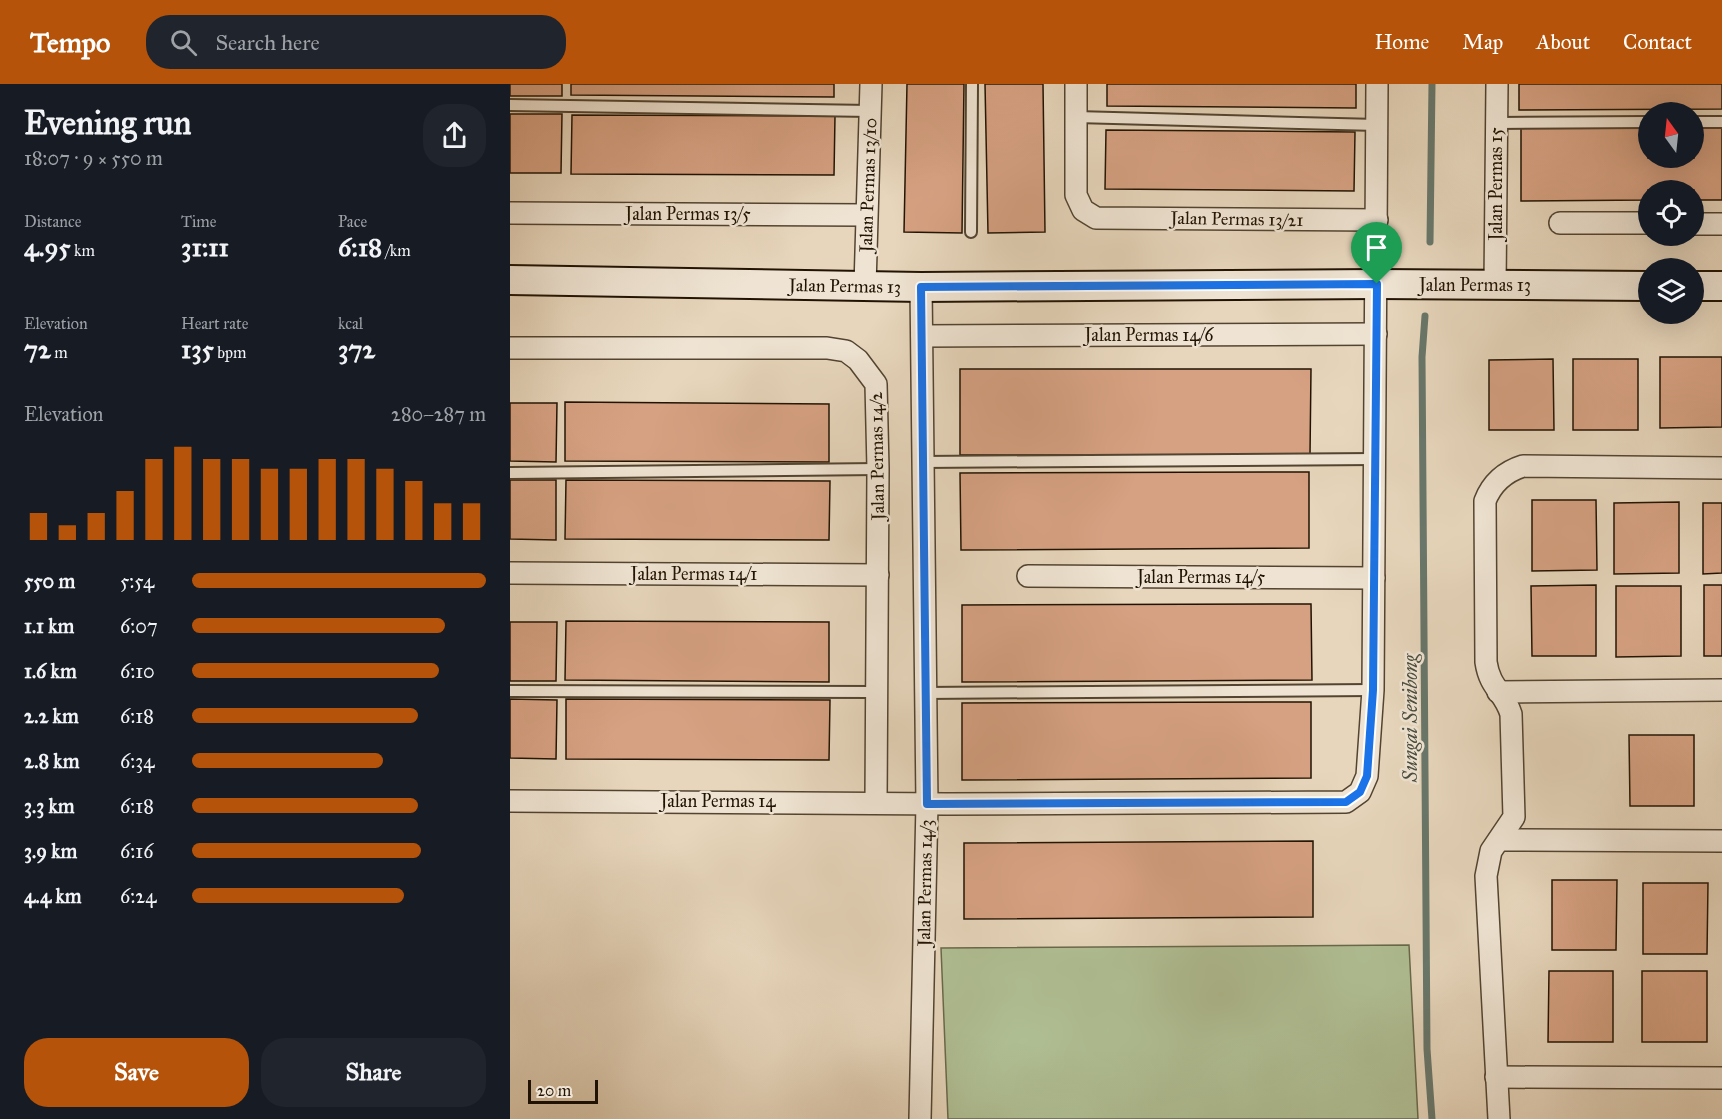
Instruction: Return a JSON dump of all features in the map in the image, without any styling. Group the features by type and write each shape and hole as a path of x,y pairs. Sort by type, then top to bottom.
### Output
{"main road":[{"name":"Jalan Permas 13","path":"510,280 921,287 1638,285"},
{"path":"1704,286 1722,286"}],"street":[{"name":"Jalan Permas 13/10","path":"865,286 871,84"},
{"path":"1076,84 1076,117"},
{"name":"Jalan Permas 14","path":"510,801 927,804 1346,802 1360,792 1367,776 1373,690 1377,84"},
{"name":"Jalan Permas 15","path":"1495,285 1497,84"},
{"name":"Jalan Permas 13/21","path":"1076,117 1077,195 1083,210 1096,218 1377,220"},
{"name":"Jalan Permas 13/5","path":"510,213 866,215"},
{"path":"1560,222 1638,224"},
{"path":"1704,224 1722,224"},
{"name":"Jalan Permas 14/3","path":"920,1119 927,804 921,287"},
{"name":"Jalan Permas 14/6","path":"921,336 1376,334"},
{"name":"Jalan Permas 14/2","path":"510,348 827,348 846,351 869,371 876,384 878,469 876,802"},
{"path":"1499,1119 1485,876 1488,859 1514,817 1511,714 1506,700 1497,692 1488,676 1486,662 1484,507 1495,482 1507,472 1522,466 1722,468"},
{"name":"Jalan Permas 14/1","path":"510,573 878,575"},
{"name":"Jalan Permas 14/5","path":"1028,576 1374,578"},
{"path":"1497,692 1722,690"},
{"path":"1498,840 1722,841"},
{"path":"1496,1077 1722,1078"}],"lane":[{"path":"971,232 972,84"},
{"path":"510,105 870,111"},
{"path":"1076,117 1377,125"},
{"path":"1496,123 1638,122"},
{"path":"1704,122 1722,122"},
{"path":"922,462 1375,459"},
{"path":"510,473 878,469"},
{"path":"924,693 1373,690"},
{"path":"510,691 876,692"}],"green space":[{"path":"1409,945 1418,1119 948,1119 941,948"}],"building":[{"path":"510,84 562,84 562,96 510,96"},
{"path":"571,84 834,84 834,97 571,95"},
{"path":"907,84 964,84 962,233 904,232"},
{"path":"985,84 1043,84 1045,232 988,233"},
{"path":"1107,84 1356,84 1356,108 1107,106"},
{"path":"1519,84 1722,84 1722,109 1704,109 1704,102 1638,102 1638,109 1519,110"},
{"path":"510,114 562,114 561,173 510,173"},
{"path":"572,115 835,116 834,175 571,174"},
{"path":"1638,124 1638,168 1704,168 1704,124 1722,124 1722,200 1704,200 1704,180 1638,180 1638,200 1521,201 1521,125"},
{"path":"1106,130 1355,132 1354,191 1105,189"},
{"path":"1660,357 1722,357 1722,427 1660,428"},
{"path":"1553,359 1554,430 1489,430 1489,360"},
{"path":"1573,359 1638,359 1638,430 1573,430"},
{"path":"960,369 1311,369 1310,455 960,455"},
{"path":"565,402 829,404 829,462 565,461"},
{"path":"510,403 557,403 556,462 510,461"},
{"path":"1309,472 1309,548 961,550 960,473"},
{"path":"510,480 556,480 556,540 510,539"},
{"path":"566,480 830,481 829,540 565,539"},
{"path":"1532,500 1596,500 1597,570 1532,571"},
{"path":"1679,502 1679,573 1614,574 1614,503"},
{"path":"1703,503 1722,503 1722,573 1703,574"},
{"path":"1596,585 1596,656 1532,656 1531,586"},
{"path":"1704,585 1722,585 1722,656 1704,656"},
{"path":"1616,586 1681,586 1681,656 1616,657"},
{"path":"1311,604 1312,680 962,682 962,605"},
{"path":"566,621 829,622 829,682 565,680"},
{"path":"510,622 557,622 556,681 510,681"},
{"path":"510,699 557,700 556,759 510,758"},
{"path":"566,699 830,700 829,760 566,759"},
{"path":"1311,702 1311,778 962,780 962,703"},
{"path":"1629,735 1694,735 1694,806 1630,806"},
{"path":"1313,841 1313,917 964,919 964,843"},
{"path":"1552,880 1617,880 1616,950 1552,950"},
{"path":"1643,883 1708,883 1707,954 1643,954"},
{"path":"1549,971 1613,971 1613,1042 1548,1042"},
{"path":"1642,971 1707,971 1707,1042 1642,1042"}],"waterway":[{"name":"Sungai Senibong","path":"1430,242 1432,84"},
{"name":"Sungai Senibong","path":"1425,316 1422,357 1427,1049 1432,1119"}],"route":[{"path":"1377,284 1373,690 1367,776 1360,792 1346,802 927,804 921,287 1377,284"}]}
